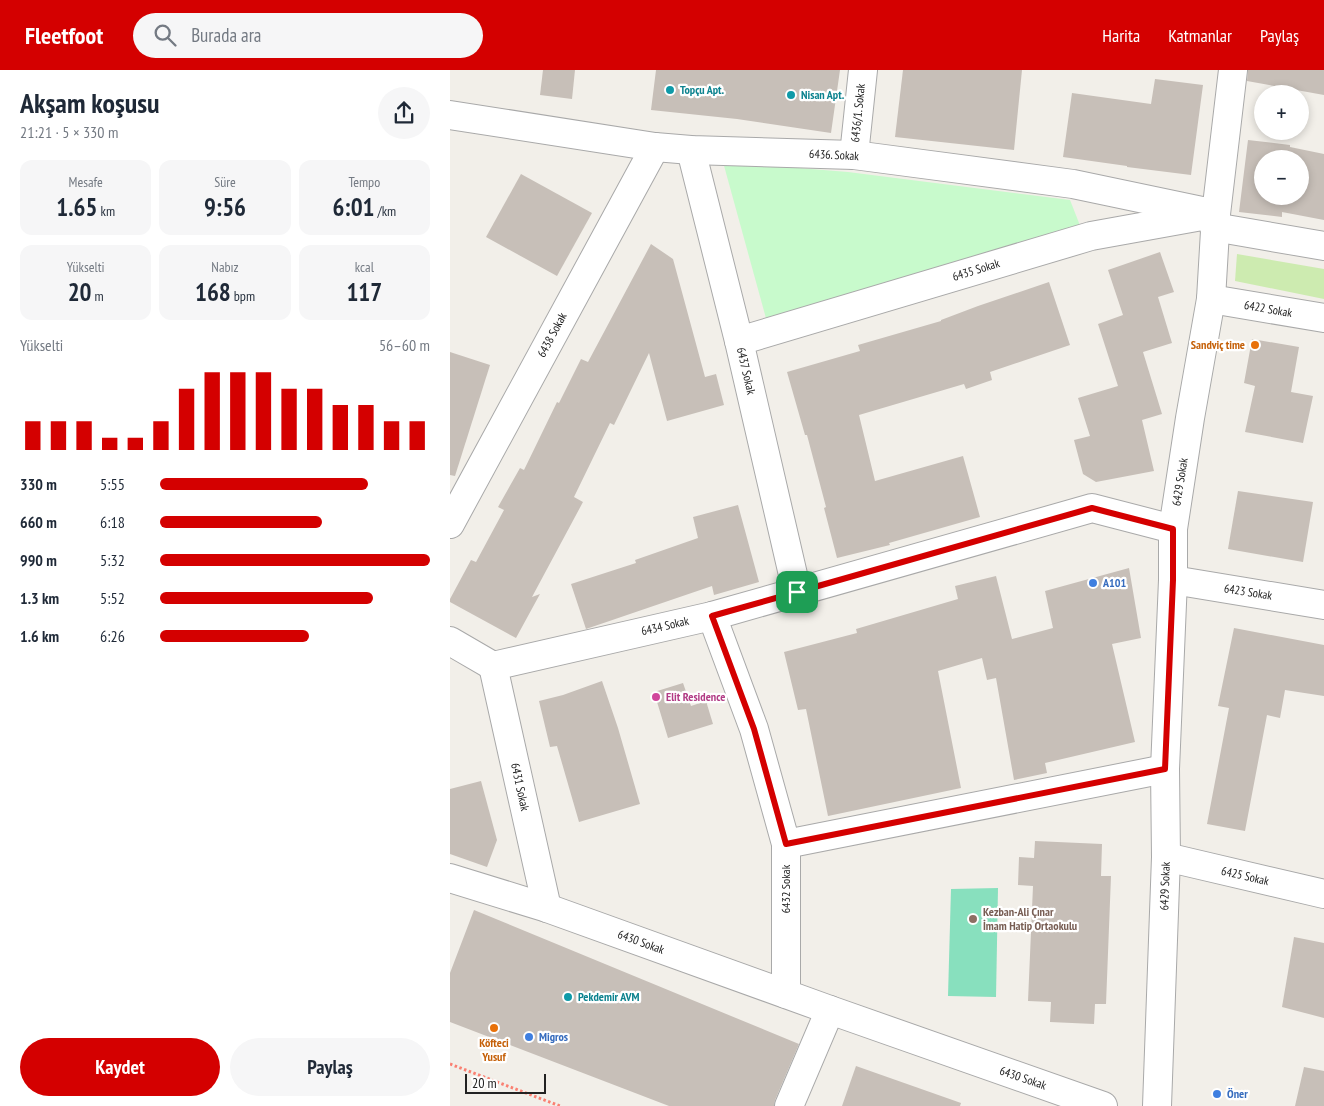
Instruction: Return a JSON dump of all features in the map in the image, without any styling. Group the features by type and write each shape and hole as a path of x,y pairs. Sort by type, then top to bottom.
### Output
{"street":[{"name":"6436/1. Sokak","path":"854,155 863,70"},
{"name":"6429 Sokak","path":"1157,1106 1166,857 1165,769 1173,580 1173,529 1211,299 1215,220 1232,70"},
{"name":"6436. Sokak","path":"450,115 655,147 691,150 854,155 1073,184 1215,220"},
{"name":"6438 Sokak","path":"450,524 655,147"},
{"name":"6437 Sokak","path":"691,150 739,340 797,592"},
{"path":"1215,220 1324,246"},
{"name":"6435 Sokak","path":"739,340 1091,236 1215,220"},
{"name":"6422 Sokak","path":"1211,299 1324,318"},
{"name":"6434 Sokak","path":"493,666 712,616 1092,508 1173,529"},
{"name":"6423 Sokak","path":"1173,580 1324,605"},
{"name":"6432 Sokak","path":"712,616 754,729 786,844 786,994"},
{"path":"450,641 493,666"},
{"name":"6431 Sokak","path":"493,666 547,908"},
{"path":"786,844 1165,769"},
{"name":"6425 Sokak","path":"1166,857 1324,894"},
{"name":"6430 Sokak","path":"450,878 547,908 1103,1106"},
{"path":"789,1106 830,1010"}],"path":[{"path":"450,1064 560,1106"}],"green space":[{"path":"723,162 848,172 1070,200 1081,228 767,322"},
{"path":"1237,254 1324,269 1324,299 1235,281"},
{"path":"998,888 996,997 948,996 951,889"}],"building":[{"path":"543,70 575,70 572,99 540,95"},
{"path":"656,70 840,70 831,133 737,119 651,110"},
{"path":"903,70 1022,70 1014,150 895,137"},
{"path":"1248,70 1324,70 1324,95 1309,92 1309,85 1269,85 1247,81"},
{"path":"1155,79 1203,85 1191,175 1063,157 1072,93 1151,104"},
{"path":"1248,140 1290,145 1290,147 1305,150 1254,150 1254,205 1309,205 1309,151 1324,154 1324,220 1282,212 1282,217 1239,212"},
{"path":"521,174 592,213 557,276 486,237"},
{"path":"651,244 673,259 705,377 716,374 724,405 667,421 649,353 614,425 610,423 574,497 583,502 532,597 540,594 516,638 450,602 450,599 471,560 476,562 504,510 498,507 520,468 524,470 557,402 559,403 581,359 588,362"},
{"path":"1160,252 1174,292 1158,297 1172,343 1143,352 1162,414 1142,420 1154,471 1096,482 1083,474 1074,440 1090,436 1078,398 1118,386 1098,324 1123,315 1108,270"},
{"path":"1049,282 1070,345 990,372 992,380 966,389 964,384 859,415 875,481 963,456 980,517 889,543 890,545 837,558 807,435 805,435 787,372 860,351 858,345 941,321 978,306"},
{"path":"1252,339 1299,347 1291,392 1313,396 1303,443 1245,432 1255,386 1244,383"},
{"path":"450,352 490,365 455,476 450,475"},
{"path":"1238,491 1313,502 1303,562 1228,549"},
{"path":"738,505 759,582 714,595 712,586 586,629 571,584 636,563 635,560 698,538 693,517"},
{"path":"1129,568 1141,638 1112,644 1135,742 1045,763 1047,773 1014,780 996,678 987,680 982,658 938,671 961,788 828,816 806,709 798,710 784,652 857,633 856,629 958,599 955,586 996,576 1012,639 1053,628 1045,591"},
{"path":"1234,628 1324,645 1324,696 1285,690 1280,718 1267,715 1245,831 1207,824 1229,708 1218,706"},
{"path":"602,681 640,804 579,822 557,746 550,747 539,701 563,695"},
{"path":"683,683 691,706 706,701 713,724 668,738 654,692"},
{"path":"481,781 497,840 487,867 450,854 450,789"},
{"path":"1035,841 1102,844 1101,876 1111,876 1106,1004 1095,1004 1094,1024 1050,1022 1051,1002 1028,1001 1033,886 1018,885 1019,857 1034,858"},
{"name":"Pekdemir AVM","path":"474,910 799,1044 774,1106 669,1106 450,1022 450,973"},
{"path":"1294,937 1324,943 1324,1018 1282,1007"},
{"path":"856,1066 961,1103 960,1106 842,1106"},
{"path":"1304,1067 1324,1071 1324,1106 1295,1106"}],"place":[{"name":"Topçu Apt.","path":"670,90"},
{"name":"Nisan Apt.","path":"791,95"},
{"name":"Sandviç time","path":"1255,345"},
{"name":"A101","path":"1093,583"},
{"name":"Elit Residence","path":"656,697"},
{"name":"Kezban-Ali Çınar İmam Hatip Ortaokulu","path":"973,919"},
{"name":"Pekdemir AVM","path":"568,997"},
{"name":"Köfteci Yusuf","path":"494,1028"},
{"name":"Migros","path":"529,1037"},
{"name":"Öner","path":"1217,1094"}],"route":[{"path":"1092,508 1173,529 1173,580 1165,769 786,844 754,729 712,616 797,592 1092,508"}]}
